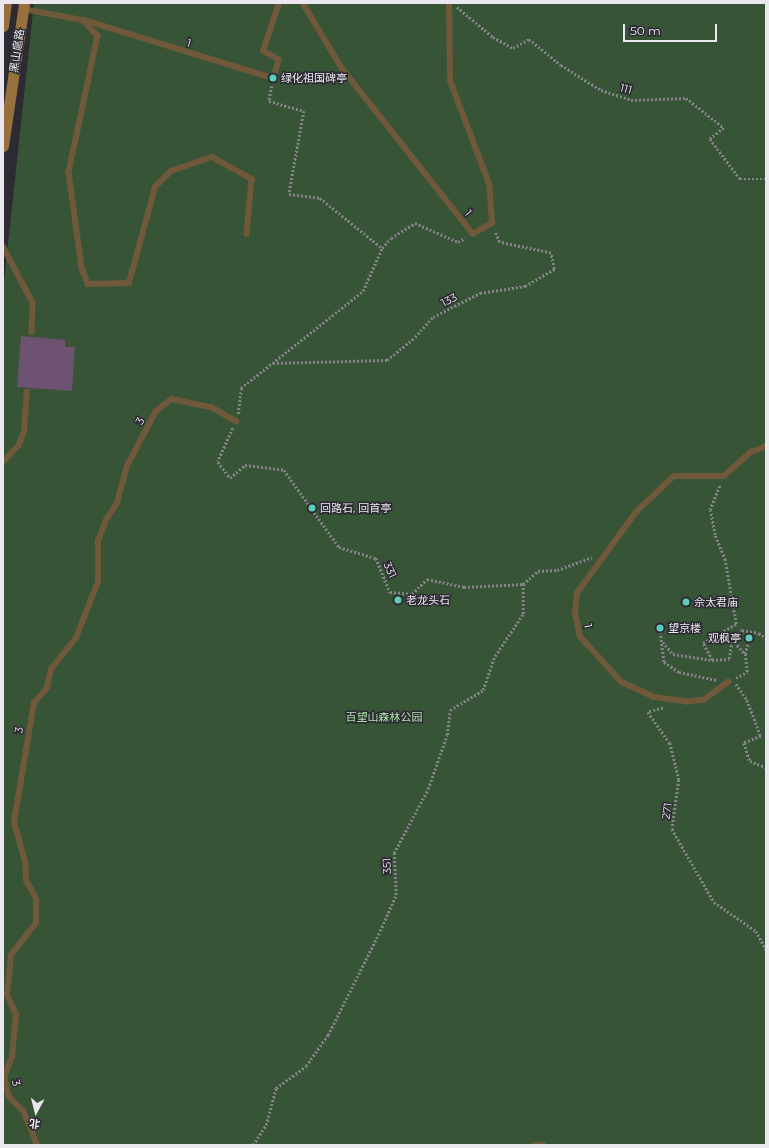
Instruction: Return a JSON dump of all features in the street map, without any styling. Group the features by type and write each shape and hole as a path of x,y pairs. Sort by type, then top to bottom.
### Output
{"main road":[{"name":"黑山扈路","path":"3,26 6,3"},
{"name":"黑山扈路","path":"3,146 24,6"}],"lane":[{"path":"273,78 279,60 263,52 279,3"},
{"name":"1","path":"303,3 342,68 473,234"},
{"name":"1","path":"450,3 450,81 489,184 492,224"},
{"name":"1","path":"24,6 83,20 273,78"},
{"path":"83,20 98,36 69,172 82,268 88,284 129,283 155,186 171,171 212,157 252,179 247,234"},
{"path":"473,234 492,224"},
{"path":"3,246 34,303 32,332"},
{"path":"3,462 19,445 24,431 27,392"},
{"name":"3","path":"37,1145 23,1111 9,1096 4,1077 12,1057 16,1015 8,995 11,955 36,922 36,899 26,880 25,862 14,822 34,703 47,688 51,669 76,638 81,619 98,582 98,541 106,520 118,503 127,466 156,411 172,399 211,407 236,421"},
{"path":"724,476 752,452 766,446"},
{"name":"1","path":"724,476 674,476 636,512 576,593 575,612 580,637 599,661 620,682 653,697 687,702 704,700 728,682"},
{"path":"535,1145 543,1145"}],"path":[{"name":"111","path":"450,3 493,37 513,48 529,39 561,65 601,90 632,100 686,98 724,128 710,139 740,179 766,179"},
{"path":"273,78 269,101 304,111 289,194 320,198 382,248"},
{"path":"236,421 241,409 241,388 363,291 382,248 391,238 415,223 458,242 473,234"},
{"name":"133","path":"272,363 387,360 415,337 433,317 480,293 525,286 554,269 551,254 499,242 492,224"},
{"name":"331","path":"236,421 218,462 230,478 245,465 284,470 340,547 376,558 390,592 412,594 427,579 464,587 523,584"},
{"path":"712,660 703,643 736,624 725,560 715,535 710,510 724,476"},
{"path":"523,584 538,571 557,570 607,552"},
{"name":"351","path":"253,1145 266,1125 276,1088 306,1066 328,1035 380,931 396,894 394,853 428,789 447,735 450,710 483,690 495,656 523,614 523,584"},
{"path":"660,628 663,642 664,662 679,672 735,683 747,700 761,736 744,743 750,761 766,767"},
{"path":"663,642 673,654 712,660 729,659 732,639 742,630 759,633 766,638"},
{"path":"728,682 747,672 745,654 748,638"},
{"path":"732,639 745,654"},
{"name":"271","path":"667,707 648,712 670,743 679,780 672,829 714,902 756,931 766,950"}],"green space":[{"name":"百望山森林公园","path":"34,3 766,3 766,1145 3,1145 3,290"}],"building":[{"path":"21,336 65,340 65,347 75,347 72,391 17,387"}],"place":[{"name":"绿化祖国碑亭","path":"273,78"},
{"name":"回路石, 回首亭","path":"312,508"},
{"name":"老龙头石","path":"398,600"},
{"name":"佘太君庙","path":"686,602"},
{"name":"望京楼","path":"660,628"},
{"name":"观枫亭","path":"749,638"}]}
